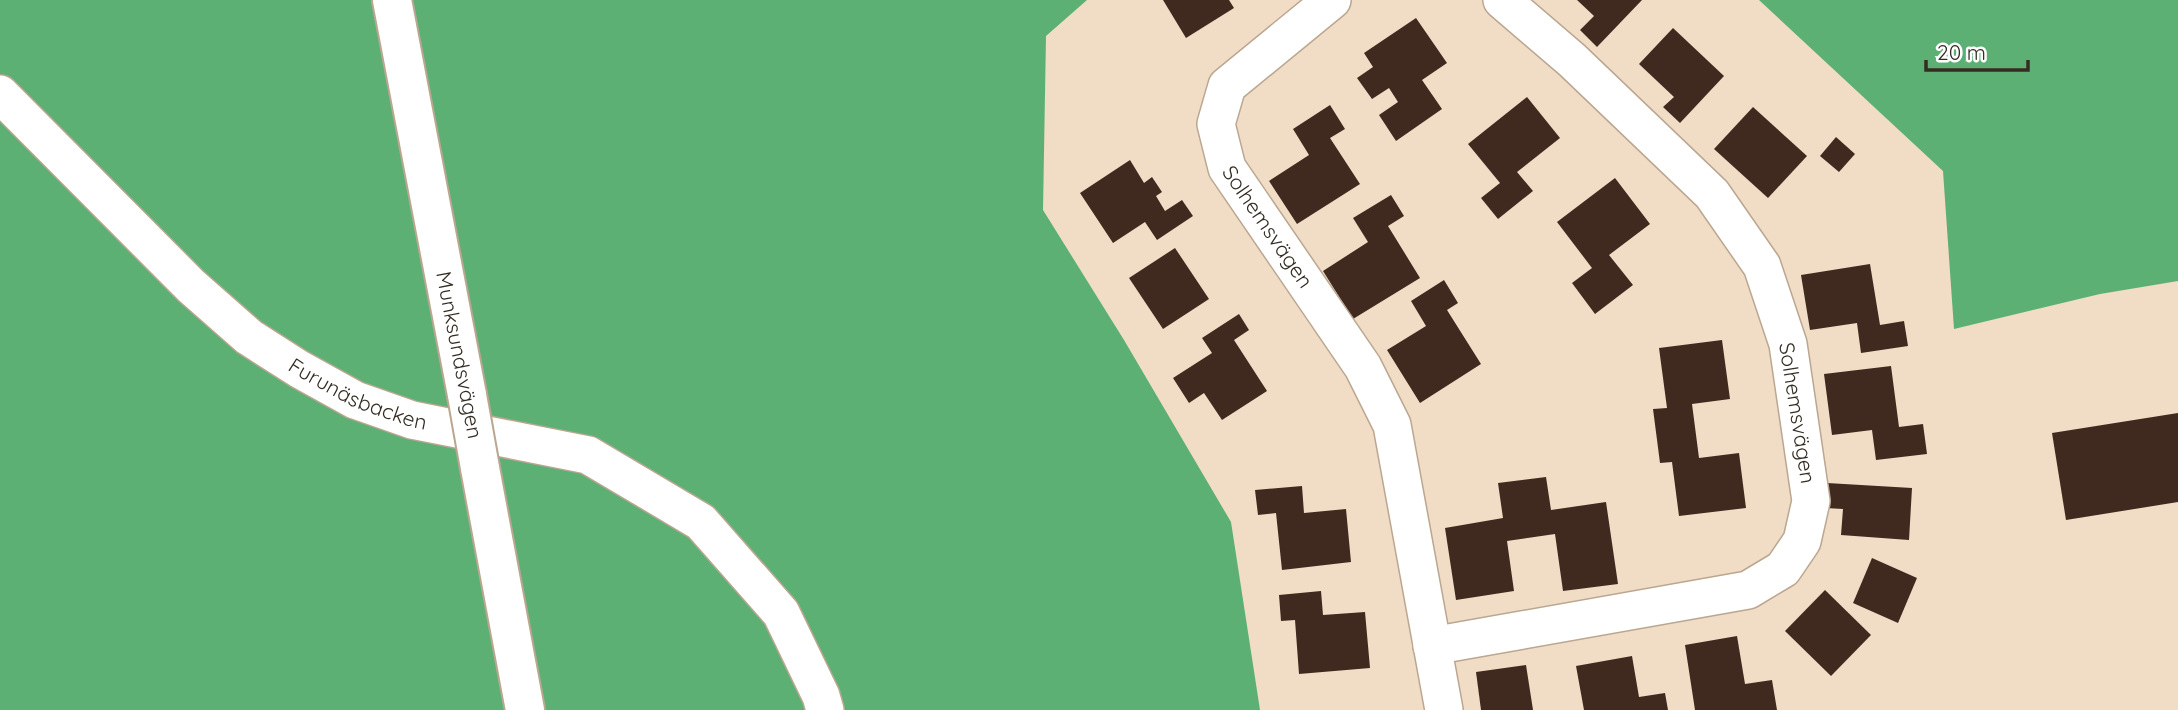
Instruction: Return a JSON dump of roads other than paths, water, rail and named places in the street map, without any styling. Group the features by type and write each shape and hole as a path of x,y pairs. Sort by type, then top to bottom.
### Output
{"street":[{"name":"Munksundsvägen","path":"392,0 525,710"},
{"name":"Solhemsvägen","path":"1332,0 1227,86 1216,124 1227,168 1363,367 1392,425 1444,710"},
{"name":"Solhemsvägen","path":"1432,646 1748,590 1783,569 1802,541 1811,501 1788,344 1762,266 1712,194 1572,60 1502,0"},
{"name":"Furunäsbacken","path":"0,94 191,286 249,337 299,369 355,400 412,420 588,454 701,522 781,613 821,696 825,710"}]}
